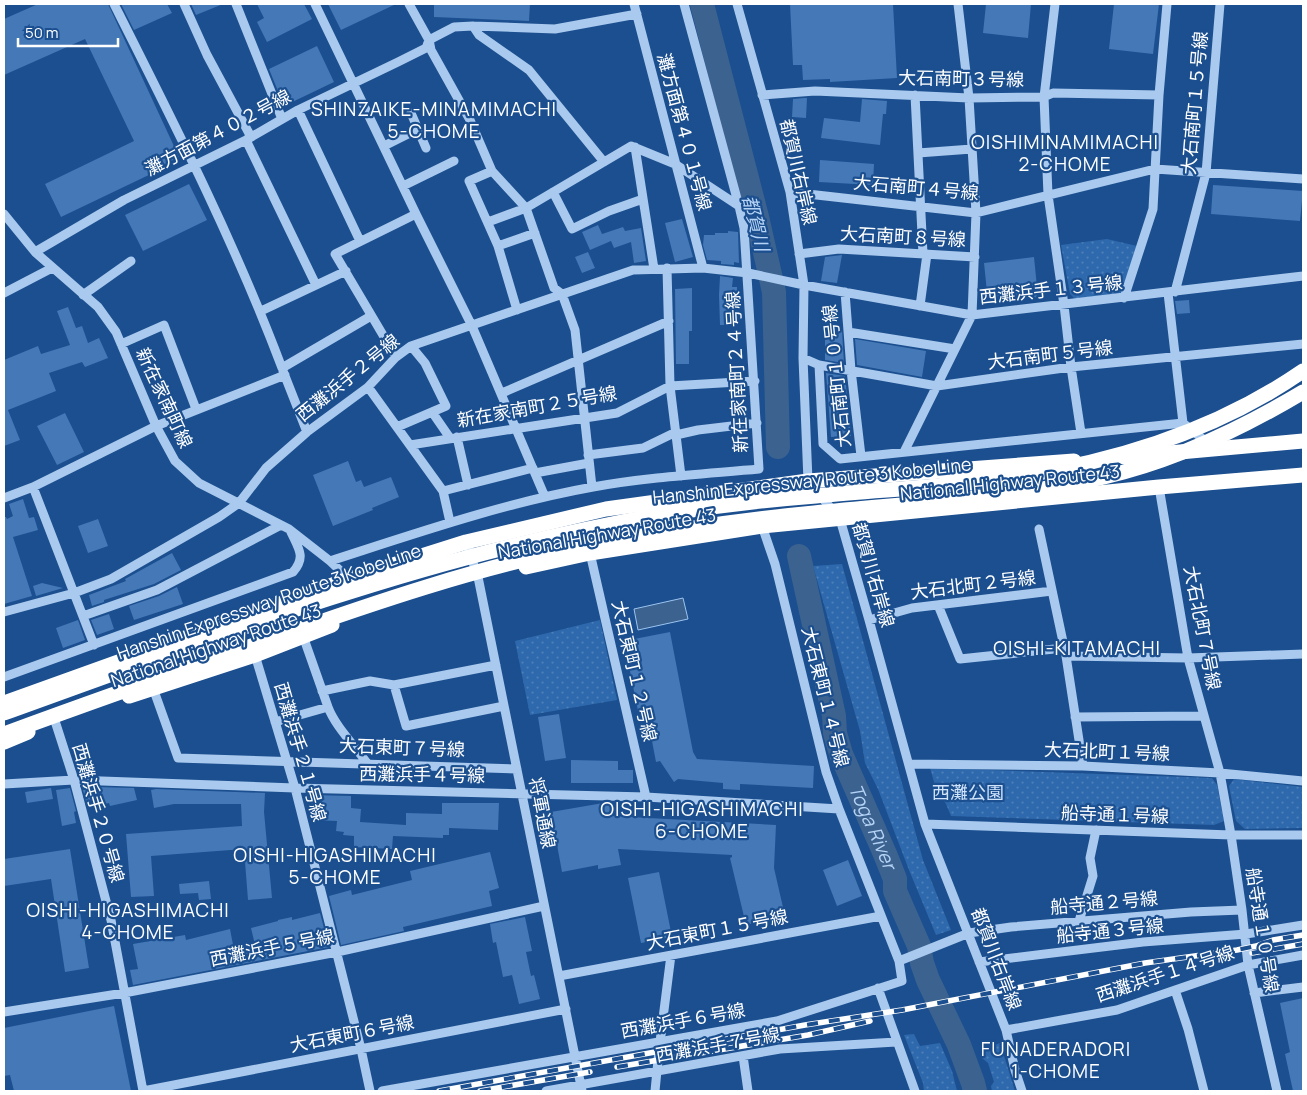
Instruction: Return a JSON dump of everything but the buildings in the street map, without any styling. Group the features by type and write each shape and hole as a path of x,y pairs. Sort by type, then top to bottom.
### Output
{"highway":[{"name":"Hanshin Expressway Route 3 Kobe Line","path":"4,713 332,596 433,566 588,528 682,512 811,496 992,480 1096,462 1142,450 1214,422 1266,395 1303,371"},
{"name":"Hanshin Expressway Route 3 Kobe Line","path":"4,734 339,615 437,583 506,564 589,546 687,529 813,513 999,495 1106,476 1149,464 1220,437 1303,392"},
{"name":"National Highway Route 43","path":"4,703 349,579 466,542 606,509 808,481 1303,441"},
{"name":"National Highway Route 43","path":"4,742 55,721 255,655 330,626 478,577 590,553 762,526 1159,487 1303,475"}],"street":[{"path":"114,4 195,165 261,311 307,432"},
{"path":"184,4 316,286"},
{"path":"236,4 282,119"},
{"path":"316,4 416,214 472,326 545,497"},
{"path":"409,4 429,40 431,50 470,120 492,171 526,208 554,288 562,294 576,330 592,487"},
{"name":"灘方面第４０１号線","path":"634,4 703,268"},
{"name":"新在家南町２４号線","path":"681,476 759,469 752,274 739,206 684,4"},
{"name":"都賀川右岸線","path":"737,4 790,192 800,254 804,285 802,358 808,481 840,519 870,620 925,824 1006,1030 1022,1091"},
{"path":"740,13 745,4"},
{"path":"904,452 972,315 976,213 969,98 958,4"},
{"path":"1055,4 1044,97 1048,195 1071,367 1082,433"},
{"path":"1124,298 1153,209 1158,95 1167,4"},
{"name":"大石南町１５号線","path":"1183,423 1174,356 1172,292 1206,172 1220,4"},
{"name":"灘方面第４０２号線","path":"35,252 124,200 248,138 298,110 426,48 429,40 454,27 555,29 636,14"},
{"path":"473,26 480,36 529,70 604,162"},
{"name":"大石南町３号線","path":"762,95 814,91 969,98 1044,97 1053,92 1158,95"},
{"path":"915,96 925,254 920,306"},
{"path":"298,110 360,241"},
{"path":"411,113 426,148"},
{"path":"384,146 418,129"},
{"path":"488,222 526,208 631,146 675,164 739,206"},
{"path":"635,147 654,269"},
{"path":"918,153 972,149"},
{"path":"403,186 454,161"},
{"name":"大石南町４号線","path":"790,192 976,213 1155,169 1303,179"},
{"path":"492,171 469,181 498,246 517,310"},
{"path":"553,192 572,229 609,211 643,200"},
{"name":"新在家南町線","path":"4,214 35,252 98,307 116,332 156,426 175,460 199,483 285,527 330,561 349,579"},
{"path":"396,357 336,254 416,214"},
{"path":"498,246 535,233"},
{"name":"大石南町８号線","path":"800,254 839,248 975,257"},
{"path":"83,295 131,261"},
{"path":"4,293 52,268"},
{"path":"330,561 450,522 545,497 640,479 681,476 670,386 667,268"},
{"name":"西灘浜手２号線","path":"4,612 74,593 111,579 239,503 266,468 307,432 368,387 396,357 411,346 633,270 703,268 752,274 804,285"},
{"path":"261,311 346,271"},
{"name":"西灘浜手１３号線","path":"804,285 972,315 1303,276"},
{"name":"大石南町１０号線","path":"845,292 851,370 861,456"},
{"path":"4,498 33,487 156,426 284,371 371,316"},
{"path":"502,393 669,321"},
{"path":"121,344 164,325 196,409"},
{"path":"848,332 956,349"},
{"name":"大石南町５号線","path":"802,358 819,365 937,386 1071,367 1303,344"},
{"path":"397,427 446,406 425,363 411,346"},
{"path":"819,365 824,444 840,459 1183,423 1215,449"},
{"name":"新在家南町２５号線","path":"410,445 516,427 617,413 670,386 755,381"},
{"path":"368,387 443,491 450,522"},
{"path":"432,412 453,438 468,484"},
{"path":"443,491 468,484 643,448 676,434 757,423"},
{"path":"33,487 94,645"},
{"name":"大石北町７号線","path":"1159,487 1188,658 1220,773"},
{"name":"大石東町１４号線","path":"762,526 775,564 826,772 881,916 903,960 902,981 878,988"},
{"path":"4,677 293,572 300,564 300,552 285,527 157,590 83,616"},
{"path":"1039,529 1065,652 1083,766"},
{"name":"将軍通線","path":"466,542 478,577 581,1088"},
{"name":"大石東町１２号線","path":"590,553 646,797"},
{"name":"大石北町２号線","path":"870,620 912,608 1052,591"},
{"path":"938,605 960,659 1065,652 1188,658 1303,654"},
{"path":"303,636 333,721 344,732 367,764"},
{"name":"西灘浜手２１号線","path":"255,655 295,788 370,1091"},
{"path":"322,691 370,681 394,685 496,665"},
{"path":"394,685 406,726 504,706"},
{"name":"大石東町７号線","path":"153,688 178,758 286,760 516,769"},
{"path":"275,722 328,707"},
{"path":"1075,717 1204,716"},
{"name":"西灘浜手２０号線","path":"55,721 74,780 111,920 143,1091"},
{"name":"大石北町１号線","path":"909,764 1083,766 1220,773 1303,781"},
{"name":"船寺通１０号線","path":"1220,773 1232,835 1246,934 1248,965 1276,1091"},
{"name":"西灘浜手４号線","path":"4,784 74,780 295,788 522,793 646,797 839,810"},
{"name":"船寺通１号線","path":"925,824 1232,835 1303,835"},
{"path":"1079,921 1093,876 1090,858 1096,830"},
{"name":"西灘浜手５号線","path":"4,1012 124,993 337,952 544,906"},
{"name":"船寺通２号線","path":"969,933 1079,921 1242,910"},
{"name":"大石東町１５号線","path":"559,976 881,916"},
{"name":"船寺通３号線","path":"979,962 1143,942 1246,934 1303,925"},
{"path":"903,960 969,933"},
{"name":"西灘浜手１４号線","path":"1006,1030 1117,1010 1248,965 1303,955"},
{"path":"655,1091 671,956"},
{"path":"1254,993 1303,987"},
{"path":"878,988 915,1091"},
{"name":"西灘浜手６号線","path":"382,1091 777,1021 878,988"},
{"path":"1175,990 1188,1029 1204,1091"},
{"name":"大石東町６号線","path":"143,1091 566,1009"},
{"name":"西灘浜手７号線","path":"546,1091 581,1088 780,1049 896,1042"},
{"path":"743,1056 748,1091"}],"green space":[{"path":"1107,239 1137,246 1121,293 1075,299 1070,294 1061,245"},
{"path":"842,564 923,860 951,930 936,935 878,789 865,763 860,731 813,566"},
{"path":"600,620 617,700 530,715 515,641"},
{"name":"西灘公園","path":"930,768 1212,778 1217,785 1224,821 1214,825 951,816 936,789"},
{"path":"1234,779 1303,787 1303,828 1245,829 1236,821 1229,786"},
{"path":"914,1034 920,1046 940,1043 952,1071 957,1091 924,1091 923,1083 904,1035"},
{"path":"1000,1043 1015,1091 992,1091 991,1086 994,1082 988,1063 982,1058 980,1051"}],"shaded area":[{"path":"683,598 688,619 638,630 634,609"}],"waterway":[{"name":"都賀川","path":"702,4 757,217 774,292 778,447"},
{"name":"Toga River","path":"799,556 834,716 835,733 841,754 895,879 895,891 919,946 928,980 959,1045 975,1091"}],"railway":[{"path":"439,1091 805,1025 902,1010 1145,963 1237,950 1273,940 1303,935"},
{"path":"1252,953 1303,944"},
{"path":"617,1067 808,1035 870,1021"},
{"path":"480,1091 590,1072"}],"district":[{"name":"SHINZAIKE-MINAMIMACHI 5-CHOME","path":"434,120"},
{"name":"OISHIMINAMIMACHI 2-CHOME","path":"1065,153"},
{"name":"OISHI-KITAMACHI","path":"1077,648"},
{"name":"OISHI-HIGASHIMACHI 6-CHOME","path":"702,820"},
{"name":"OISHI-HIGASHIMACHI 5-CHOME","path":"335,866"},
{"name":"OISHI-HIGASHIMACHI 4-CHOME","path":"128,921"},
{"name":"FUNADERADORI 1-CHOME","path":"1056,1060"}]}
